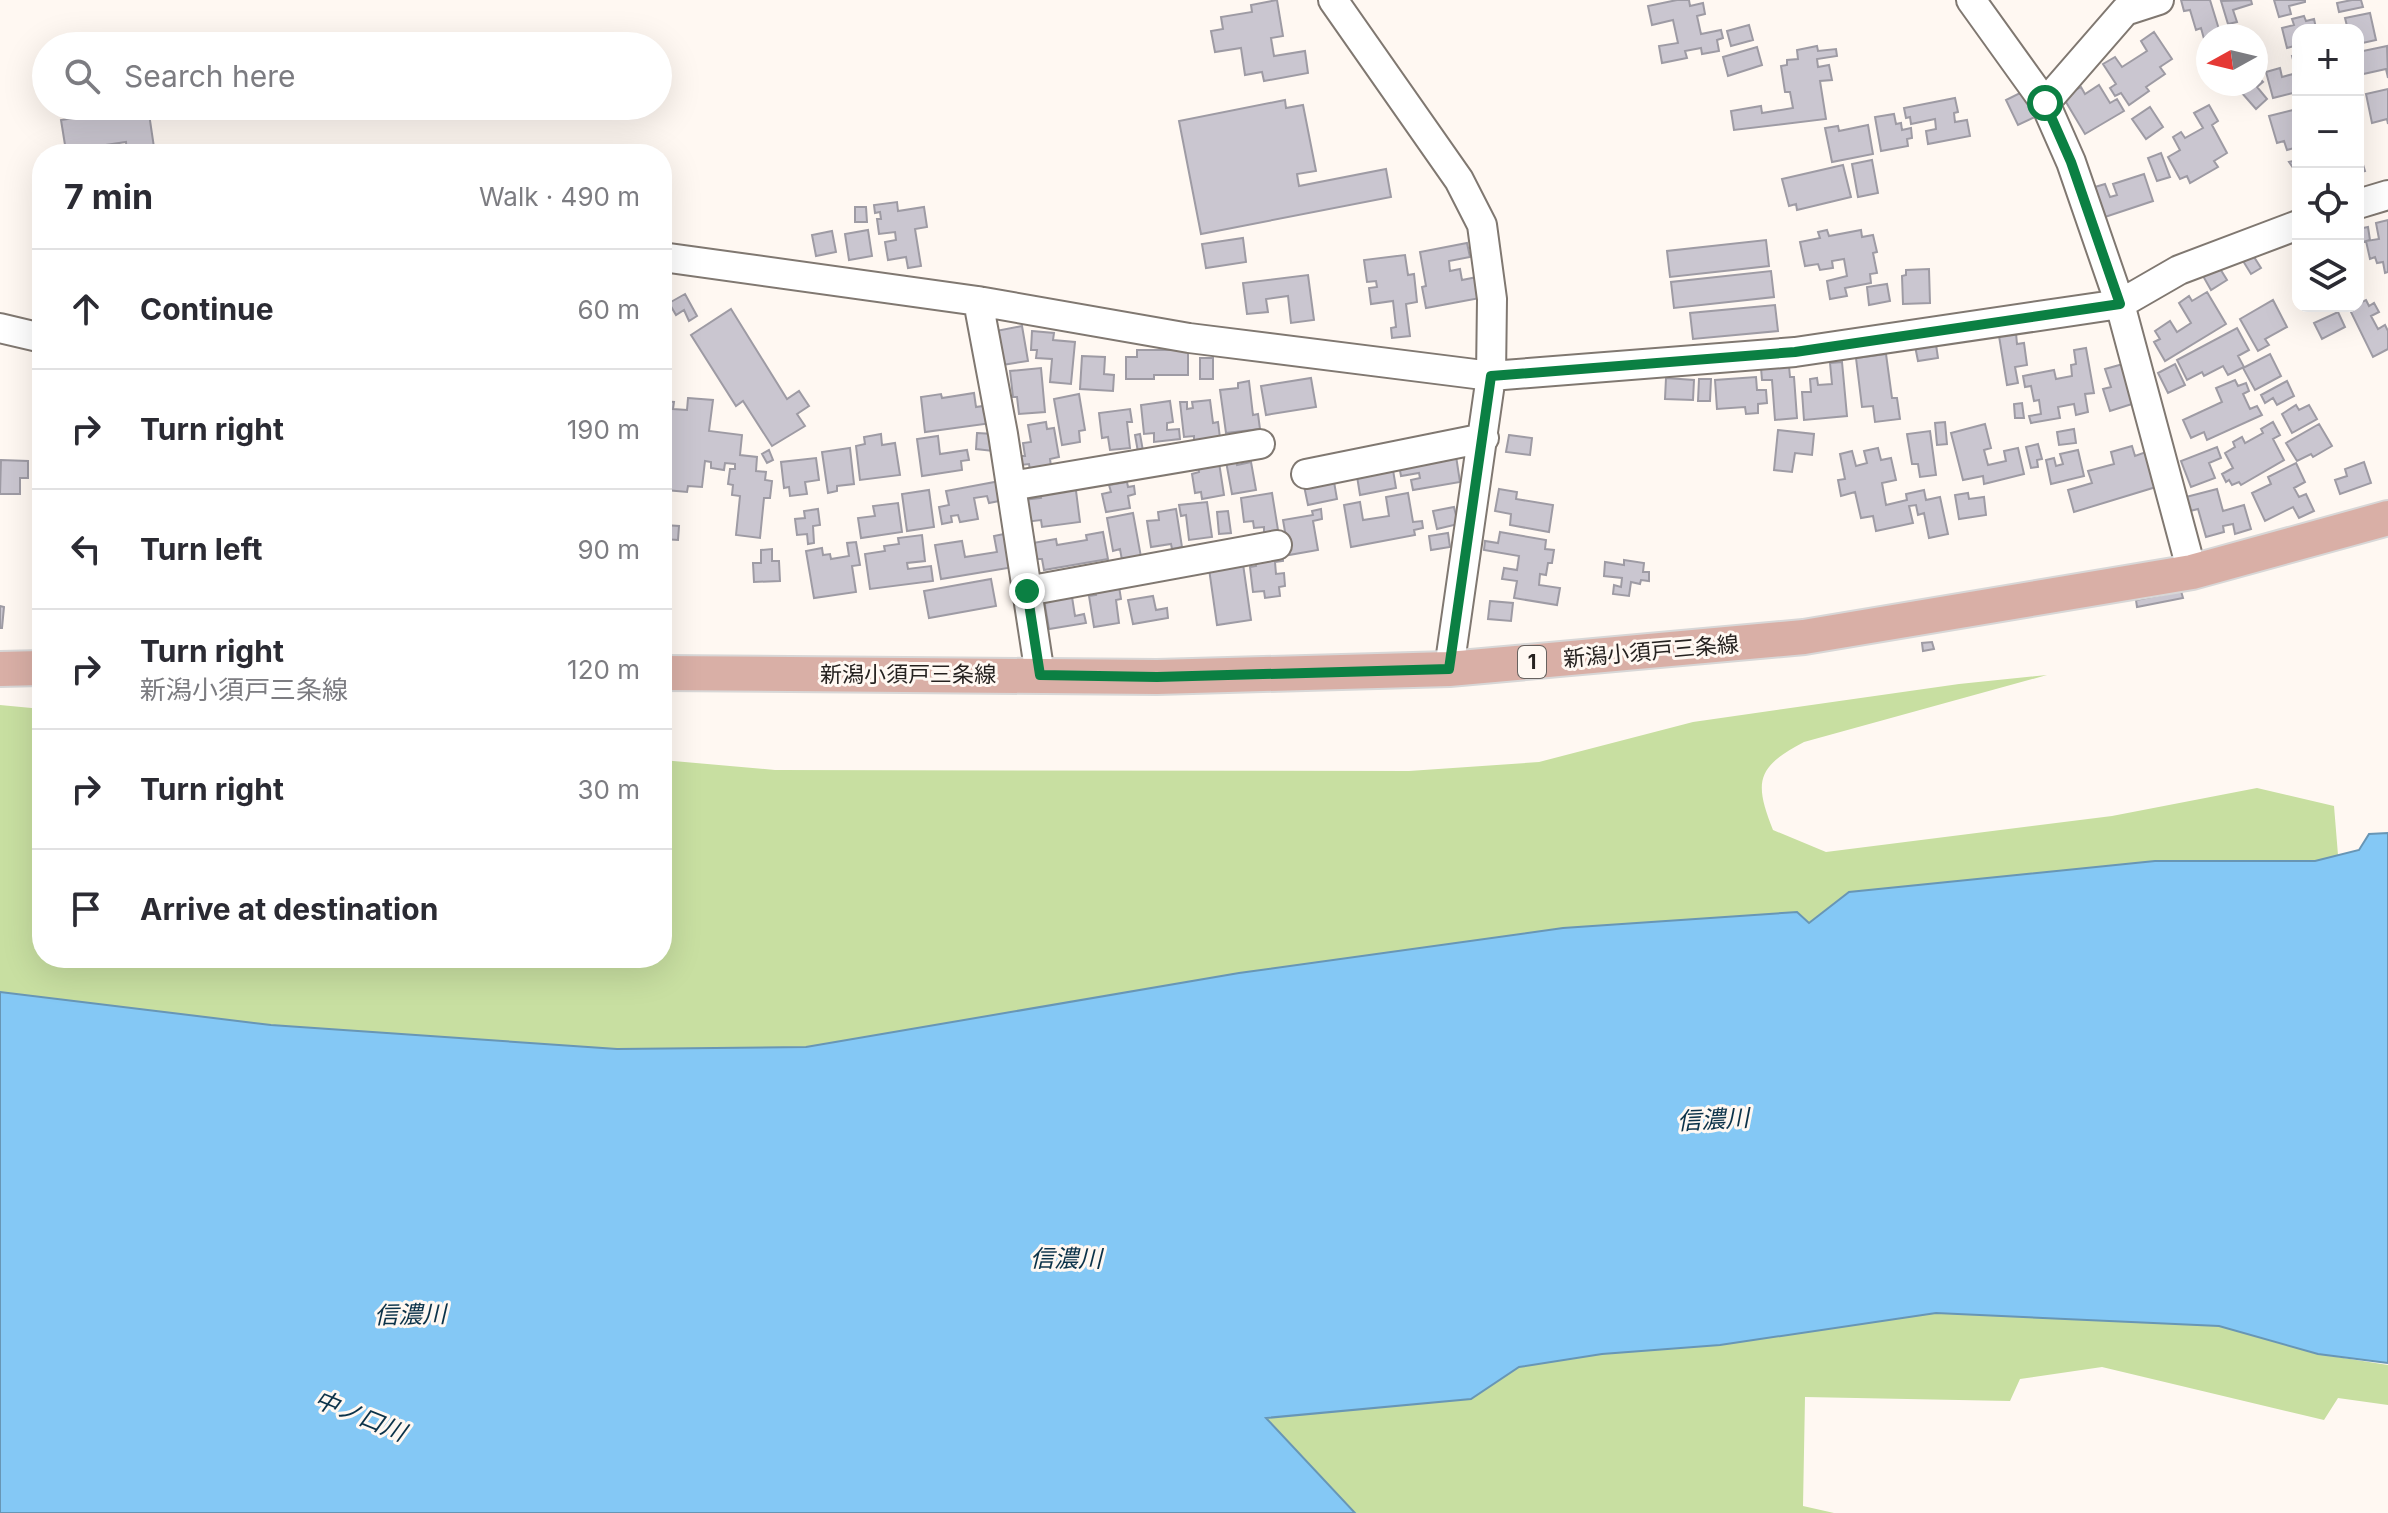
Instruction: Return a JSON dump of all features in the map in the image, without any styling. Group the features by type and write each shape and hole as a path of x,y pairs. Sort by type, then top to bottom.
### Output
{"main road":[{"name":"新潟小須戸三条線","path":"672,673 1157,677 1449,669 1804,637 2192,572 2388,518"},
{"path":"0,669 32,668"}],"street":[{"path":"1333,0 1459,180 1482,225 1492,299 1491,376 1449,669"},
{"path":"1971,0 2045,103 2071,162 2120,304 2192,572"},
{"path":"2045,103 2125,11 2159,0"},
{"path":"2364,202 2388,195"},
{"path":"672,258 978,301 1189,338 1491,376 1795,352 2120,304 2179,270 2292,227"},
{"path":"978,301 1040,675"},
{"path":"0,328 32,336"},
{"path":"1306,474 1484,438"},
{"path":"1011,486 1260,444"},
{"path":"1027,591 1277,545"}],"green space":[{"path":"2047,675 1804,742 1788,751 1768,768 1763,777 1763,800 1773,830 1826,852 2112,816 2257,788 2334,806 2338,855 2315,861 2155,861 1849,892 1809,923 1797,912 1563,928 1239,973 806,1047 617,1049 271,1025 0,992 0,705 32,708 32,968 672,968 672,761 775,770 1409,771 1539,762 1693,722 1959,684"},
{"path":"1936,1313 2219,1326 2318,1354 2388,1365 2388,1405 2338,1398 2324,1420 2102,1367 2020,1379 2010,1401 1805,1397 1803,1506 1834,1513 1355,1513 1265,1418 1471,1399 1519,1367 1602,1354 1720,1345"}],"water":[{"name":"信濃川","path":"2388,833 2388,1363 2318,1354 2219,1326 1936,1313 1720,1345 1602,1354 1519,1367 1471,1399 1266,1418 1355,1513 0,1513 0,992 271,1025 617,1049 806,1047 1239,973 1563,928 1797,912 1809,923 1849,892 2155,861 2315,861 2359,850 2369,834"}],"building":[{"path":"1277,0 1283,36 1271,38 1274,56 1305,51 1308,73 1264,81 1262,72 1245,75 1241,48 1215,52 1211,31 1223,29 1221,17 1252,12 1251,5"},
{"path":"1689,0 1690,6 1703,3 1705,14 1697,16 1701,34 1721,30 1723,38 1717,40 1719,51 1702,54 1701,48 1685,51 1687,58 1662,63 1659,46 1678,43 1673,20 1652,25 1648,6"},
{"path":"2181,0 2210,0 2217,24 2196,24 2196,30 2190,10 2184,11"},
{"path":"2251,0 2252,4 2233,10 2237,22 2228,24 2221,1"},
{"path":"2274,0 2305,2 2289,6 2291,14 2279,17"},
{"path":"2361,0 2363,7 2339,12 2337,3"},
{"path":"2370,13 2376,40 2364,43 2364,24 2346,24 2345,18"},
{"path":"2304,16 2306,21 2314,19 2315,24 2294,24 2292,19"},
{"path":"1749,25 1753,40 1731,46 1727,31"},
{"path":"2292,26 2292,47 2287,48 2282,28"},
{"path":"2154,32 2172,59 2160,67 2165,74 2146,87 2149,91 2129,105 2121,93 2115,96 2110,88 2116,84 2103,64 2115,57 2122,67 2147,51 2141,41"},
{"path":"1817,46 1818,51 1836,49 1837,56 1817,59 1818,67 1829,65 1832,80 1820,81 1826,119 1734,130 1731,111 1761,106 1762,113 1793,108 1790,92 1785,92 1781,66 1787,65 1787,60 1798,59 1797,50"},
{"path":"2387,46 2388,78 2386,69 2364,74 2364,51"},
{"path":"1757,47 1762,65 1728,76 1723,57"},
{"path":"2280,68 2282,77 2292,74 2292,93 2273,98 2268,71"},
{"path":"2099,85 2110,103 2117,99 2124,111 2085,134 2063,97 2081,87 2085,94"},
{"path":"2388,89 2388,124 2387,119 2372,123 2366,94"},
{"path":"2022,92 2035,117 2018,125 2006,100"},
{"path":"2245,96 2264,96 2267,99 2256,109"},
{"path":"1955,98 1958,112 1954,113 1955,122 1967,120 1970,136 1928,144 1926,131 1936,129 1935,119 1911,124 1904,108"},
{"path":"1285,100 1286,108 1303,105 1316,171 1297,174 1299,186 1386,169 1391,197 1201,234 1179,121"},
{"path":"2209,105 2218,121 2212,125 2227,153 2214,161 2218,167 2190,183 2187,176 2180,179 2168,157 2180,150 2173,137 2181,132 2185,138 2203,128 2194,113"},
{"path":"2150,107 2163,127 2146,139 2132,119"},
{"path":"2292,110 2292,149 2287,150 2284,141 2277,143 2269,116"},
{"path":"1894,114 1896,124 1901,123 1902,130 1911,128 1912,138 1907,139 1908,146 1881,151 1875,117"},
{"path":"61,120 150,120 154,144 126,142 65,144"},
{"path":"1868,125 1873,154 1832,162 1825,128 1838,126 1839,131"},
{"path":"2161,153 2170,177 2157,181 2148,158"},
{"path":"1872,160 1878,193 1858,197 1852,164"},
{"path":"1843,165 1851,197 1797,210 1796,204 1789,206 1782,179"},
{"path":"2144,174 2153,201 2105,217 2095,187 2105,184 2110,197 2117,195 2113,184"},
{"path":"897,202 898,211 924,207 927,227 915,229 921,266 908,268 906,257 888,260 885,242 896,240 895,232 879,234 877,219 881,219 880,212 875,213 874,205"},
{"path":"855,207 866,207 867,222 855,222"},
{"path":"2388,220 2388,272 2385,273 2383,262 2377,263 2375,257 2370,259 2366,241 2379,239 2376,223"},
{"path":"2368,227 2370,240 2364,242 2364,240 2364,228"},
{"path":"868,230 872,256 849,260 845,234"},
{"path":"1827,230 1829,236 1861,230 1862,237 1873,235 1877,252 1873,253 1877,273 1870,274 1871,283 1845,288 1847,296 1830,299 1827,281 1847,276 1844,259 1832,261 1833,268 1820,270 1818,264 1805,266 1800,242 1820,238 1818,232"},
{"path":"832,231 836,252 816,256 812,235"},
{"path":"1243,238 1246,262 1206,268 1202,244"},
{"path":"1766,240 1769,266 1670,277 1667,251"},
{"path":"1467,243 1470,257 1449,261 1450,271 1460,269 1462,280 1477,277 1480,298 1426,308 1420,252"},
{"path":"2249,249 2261,268 2251,274 2240,256"},
{"path":"1405,255 1408,275 1414,274 1417,302 1406,304 1410,336 1392,338 1391,328 1396,327 1393,301 1371,304 1369,288 1377,287 1376,281 1367,282 1364,260"},
{"path":"2219,267 2227,280 2211,290 2203,276"},
{"path":"1929,269 1930,303 1903,304 1902,276 1906,275 1906,270"},
{"path":"1771,271 1774,297 1674,308 1671,282"},
{"path":"1308,275 1314,320 1291,323 1288,296 1266,299 1268,312 1247,314 1243,283"},
{"path":"1887,284 1890,301 1869,305 1867,287"},
{"path":"2207,292 2226,324 2165,361 2154,342 2160,339 2155,331 2170,321 2177,332 2191,323 2179,303 2189,296 2192,301"},
{"path":"685,294 697,316 689,321 684,310 676,315 672,301"},
{"path":"2273,300 2287,327 2265,339 2269,345 2258,351 2240,319"},
{"path":"2364,301 2369,306 2374,303 2379,312 2371,316 2378,329 2385,325 2388,331 2388,349 2373,357 2351,312 2364,312"},
{"path":"1775,305 1778,331 1693,339 1690,313"},
{"path":"731,309 787,399 799,391 809,406 797,414 805,426 772,446 743,401 736,406 691,335"},
{"path":"2338,312 2345,327 2322,339 2314,323"},
{"path":"1022,326 1028,361 1002,365 996,331"},
{"path":"2237,328 2249,350 2238,356 2244,367 2228,375 2223,366 2204,376 2202,372 2187,380 2177,360"},
{"path":"1032,331 1054,333 1053,340 1075,342 1071,384 1050,382 1052,359 1036,358 1037,350 1031,350"},
{"path":"2016,333 2017,344 2024,343 2027,365 2015,367 2018,383 2007,385 1999,336"},
{"path":"1935,338 1938,358 1918,361 1914,341"},
{"path":"2086,348 2094,393 2085,394 2088,412 2076,415 2074,404 2058,407 2060,418 2031,423 2029,416 2041,414 2039,400 2034,401 2031,386 2025,387 2023,376 2054,370 2056,379 2072,376 2071,365 2076,364 2074,350"},
{"path":"1137,350 1188,350 1188,375 1126,379 1126,357 1137,357"},
{"path":"1886,354 1892,398 1897,398 1900,419 1875,422 1873,406 1862,407 1856,358"},
{"path":"2270,354 2281,376 2255,390 2243,368"},
{"path":"1082,356 1105,357 1104,374 1114,375 1113,391 1080,389"},
{"path":"1200,358 1213,358 1213,379 1200,379"},
{"path":"1842,362 1847,416 1804,420 1802,392 1811,392 1810,379 1817,378 1818,385 1832,384 1830,363"},
{"path":"2123,364 2135,403 2110,411 2103,389 2111,387 2105,369"},
{"path":"2175,364 2185,385 2168,393 2158,373"},
{"path":"1789,366 1790,377 1794,377 1797,418 1775,420 1772,380 1762,380 1761,368"},
{"path":"1041,368 1045,412 1019,414 1010,371"},
{"path":"1756,377 1757,390 1766,390 1767,403 1758,404 1758,413 1746,414 1745,407 1717,409 1715,380"},
{"path":"1311,378 1316,407 1266,415 1261,386"},
{"path":"1666,378 1694,380 1693,400 1665,399"},
{"path":"1699,379 1711,379 1710,401 1698,401"},
{"path":"2235,380 2238,386 2246,383 2249,391 2243,394 2250,409 2257,406 2262,415 2207,440 2204,432 2191,438 2183,420 2222,402 2216,388"},
{"path":"1249,381 1253,415 1258,414 1260,429 1226,433 1220,390 1238,388 1238,383"},
{"path":"2287,381 2294,396 2277,405 2273,398 2265,403 2261,395"},
{"path":"974,393 976,407 983,406 984,414 990,413 992,423 925,432 921,397 941,394 942,398"},
{"path":"1079,394 1085,430 1079,431 1080,442 1062,445 1054,399"},
{"path":"688,398 713,400 709,431 742,435 740,455 757,457 756,471 766,472 765,480 772,481 770,498 764,498 760,538 736,535 740,496 732,495 733,485 728,484 730,469 735,469 735,464 725,463 724,470 711,468 711,462 705,461 702,487 688,486 687,492 672,491 672,402 673,409 687,410"},
{"path":"1210,400 1213,423 1218,422 1220,438 1194,441 1194,436 1184,437 1180,402 1187,402 1187,409 1193,408 1192,402"},
{"path":"1170,401 1173,422 1167,423 1167,430 1179,429 1180,439 1154,442 1154,433 1144,434 1141,405"},
{"path":"2022,403 2024,418 2015,418 2014,404"},
{"path":"2296,405 2299,410 2309,405 2317,419 2292,433 2282,414"},
{"path":"1130,409 1132,422 1127,422 1130,448 1110,450 1108,437 1102,438 1099,413"},
{"path":"1046,422 1047,429 1054,428 1059,457 1050,459 1051,466 1030,470 1029,464 1021,465 1019,456 1025,456 1023,443 1031,442 1028,425"},
{"path":"1945,422 1947,444 1937,445 1935,423"},
{"path":"2273,422 2280,435 2273,439 2284,460 2241,485 2239,482 2232,485 2229,480 2226,482 2222,474 2233,468 2225,453 2235,447 2233,442 2242,437 2245,443 2263,433 2261,429"},
{"path":"1985,424 1991,448 1984,450 1988,465 2006,461 2004,451 2018,448 2024,474 1984,484 1983,476 1963,480 1951,433"},
{"path":"2319,424 2332,446 2313,457 2311,454 2297,461 2286,443"},
{"path":"2074,429 2076,443 2059,445 2057,432"},
{"path":"1778,430 1814,434 1812,455 1795,453 1792,472 1774,470"},
{"path":"1930,431 1936,475 1920,477 1918,464 1912,464 1907,434"},
{"path":"977,433 994,434 993,451 976,449"},
{"path":"881,434 882,445 895,443 900,475 860,480 856,446 865,444 864,437"},
{"path":"1140,434 1143,451 1138,452 1135,435"},
{"path":"1509,435 1532,438 1530,455 1506,452"},
{"path":"938,436 940,454 967,450 969,460 961,461 962,470 922,476 917,439"},
{"path":"2038,444 2042,459 2037,460 2038,467 2031,468 2026,447"},
{"path":"2132,446 2135,456 2146,452 2156,487 2074,512 2068,490 2092,483 2088,471 2114,464 2111,452"},
{"path":"2217,447 2221,458 2209,463 2215,478 2191,487 2181,461"},
{"path":"850,448 854,484 837,486 837,491 828,493 822,452"},
{"path":"1878,448 1881,460 1891,458 1896,480 1882,483 1886,505 1907,500 1906,494 1924,490 1926,500 1940,497 1948,534 1929,538 1924,513 1918,515 1916,505 1909,506 1913,523 1876,531 1873,516 1861,518 1855,492 1841,496 1838,480 1845,479 1840,454 1852,451 1856,466 1867,463 1864,451"},
{"path":"769,450 773,460 767,463 762,454"},
{"path":"2078,450 2084,476 2051,484 2046,460 2054,458 2056,466 2063,464 2060,454"},
{"path":"1235,454 1237,465 1251,462 1256,490 1232,494 1225,456"},
{"path":"1218,456 1224,495 1202,499 1201,492 1195,493 1192,474 1199,472 1197,459"},
{"path":"1456,456 1460,482 1413,490 1411,480 1420,478 1419,473 1401,476 1398,460"},
{"path":"816,458 819,480 805,482 807,494 790,496 789,487 784,488 781,462"},
{"path":"1,460 28,461 28,478 20,478 20,494 0,494"},
{"path":"2364,462 2371,483 2340,494 2335,480 2347,476 2345,469"},
{"path":"2296,463 2305,482 2294,488 2299,497 2306,494 2314,511 2299,518 2293,507 2265,521 2252,493 2271,484 2268,477"},
{"path":"1356,470 1393,470 1396,488 1360,495"},
{"path":"1333,476 1337,499 1308,505 1303,481"},
{"path":"1000,481 1004,500 989,503 987,496 974,498 978,519 960,522 958,515 951,516 952,522 942,524 939,507 949,505 946,491"},
{"path":"1127,482 1128,487 1134,486 1135,494 1128,496 1130,508 1106,512 1102,494 1111,492 1109,485"},
{"path":"1075,483 1080,522 1042,527 1041,520 1025,522 1023,500 1041,498 1039,488"},
{"path":"1499,489 1517,492 1516,499 1553,505 1549,532 1510,525 1511,514 1495,511"},
{"path":"2217,489 2223,511 2244,505 2251,529 2235,534 2233,524 2223,526 2224,532 2206,537 2198,509 2190,511 2186,497"},
{"path":"929,490 934,527 907,531 902,494"},
{"path":"1272,493 1278,530 1264,533 1264,527 1254,528 1253,521 1244,522 1241,498"},
{"path":"1408,493 1413,522 1422,521 1423,528 1414,530 1415,535 1351,547 1344,505 1360,502 1363,520 1389,516 1386,497"},
{"path":"1968,493 1969,499 1984,497 1986,515 1959,519 1955,495"},
{"path":"1207,502 1212,537 1189,540 1186,515 1181,516 1179,505"},
{"path":"898,503 902,532 861,538 858,518 875,516 873,506"},
{"path":"1454,507 1458,524 1437,529 1433,511"},
{"path":"818,509 820,525 813,526 814,543 808,544 807,534 797,535 795,519 805,518 804,511"},
{"path":"1176,509 1182,547 1172,549 1171,544 1151,547 1147,521 1159,520 1158,512"},
{"path":"1321,509 1322,519 1313,521 1318,550 1289,555 1283,520 1313,515 1312,511"},
{"path":"1228,511 1231,533 1219,534 1217,512"},
{"path":"1133,513 1141,557 1122,560 1120,549 1113,551 1107,518"},
{"path":"672,526 679,526 678,540 672,540"},
{"path":"1103,532 1108,559 1044,570 1042,559 1036,559 1033,543 1056,539 1057,545 1087,540 1086,535"},
{"path":"1500,532 1546,540 1545,549 1554,550 1546,575 1540,574 1539,585 1560,588 1557,605 1514,598 1517,581 1502,579 1504,568 1517,570 1519,556 1484,550 1485,541 1498,543"},
{"path":"1009,533 1014,567 941,579 935,545 962,541 965,557 997,552 994,536"},
{"path":"1448,533 1450,547 1431,550 1429,536"},
{"path":"922,535 925,561 907,563 908,569 931,566 933,581 870,589 865,554 885,551 884,546 899,544 898,538"},
{"path":"856,542 860,565 852,566 856,592 814,598 806,551 822,548 823,555 830,554 831,559 849,556 847,543"},
{"path":"772,549 772,561 779,561 780,581 754,582 753,563 761,563 761,550"},
{"path":"1282,550 1283,561 1275,562 1276,574 1284,573 1285,586 1279,587 1280,596 1265,598 1264,591 1253,592 1250,567 1256,566 1254,553"},
{"path":"1242,557 1251,620 1217,625 1209,569"},
{"path":"1624,560 1644,563 1643,572 1649,572 1649,581 1641,580 1640,584 1631,582 1629,596 1613,594 1614,585 1621,587 1622,578 1604,576 1605,562 1624,565"},
{"path":"991,579 996,606 929,618 924,591"},
{"path":"1118,580 1121,599 1116,600 1119,623 1094,627 1089,596 1096,595 1095,588"},
{"path":"2181,591 2183,598 2137,607 2136,600"},
{"path":"1043,594 1072,597 1075,616 1084,614 1086,623 1049,629"},
{"path":"1153,596 1156,610 1167,608 1168,618 1133,624 1128,600"},
{"path":"1490,601 1513,603 1511,621 1488,619"},
{"path":"0,606 4,607 2,628 0,628"},
{"path":"1932,642 1934,649 1923,651 1922,643"}],"route":[{"path":"1027,591 1040,675 1157,677 1449,669 1491,376 1795,352 2120,304 2099,237 2045,103"}],"water label":[{"name":"中ノ口川","path":"360,1416"}]}
